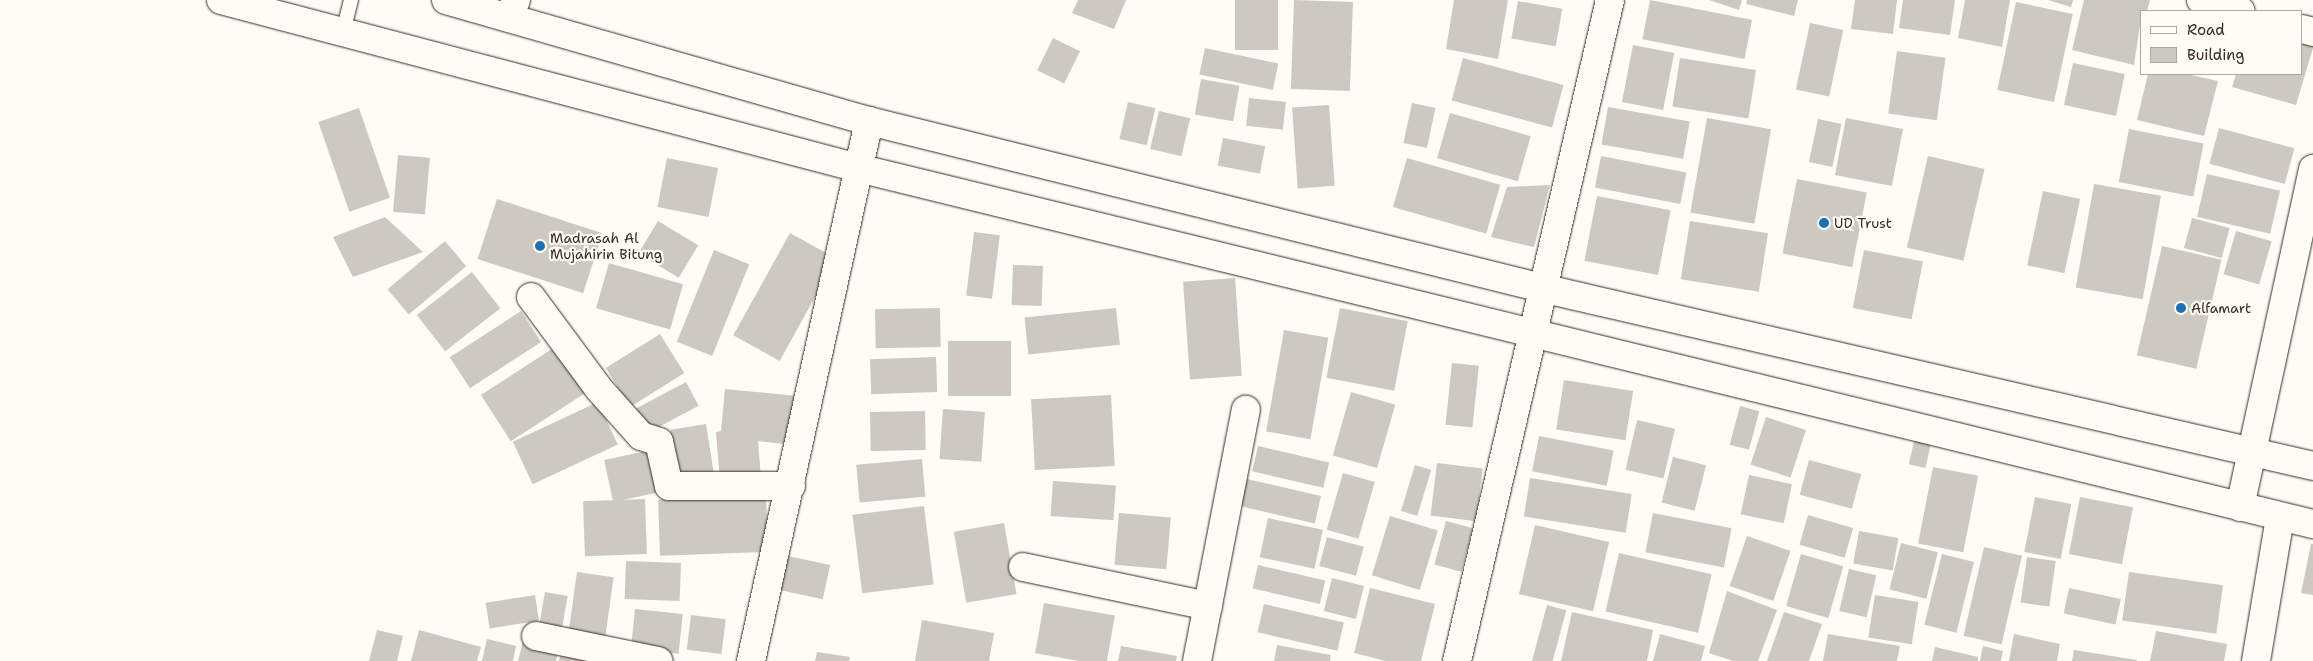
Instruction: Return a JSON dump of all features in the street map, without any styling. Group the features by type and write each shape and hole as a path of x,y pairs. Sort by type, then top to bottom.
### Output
{"street":[{"path":"221,0 862,169 1534,335 2313,524"},
{"path":"446,0 513,9 868,122 1546,289 2313,466"},
{"path":"1456,661 1546,289 1610,0"},
{"path":"2201,0 2236,10"},
{"path":"751,661 862,169 868,122"},
{"path":"2240,507 2249,451 2313,169"},
{"path":"531,297 599,390 641,436 660,442 669,486 790,486"},
{"path":"1197,661 1246,410"},
{"path":"2256,661 2280,517"},
{"path":"1023,567 1208,606"},
{"path":"536,636 658,661"}],"lane":[{"path":"344,32 351,0"}],"building":[{"path":"1078,0 1126,0 1114,29 1072,13"},
{"path":"1235,0 1278,0 1278,50 1235,50"},
{"path":"1294,0 1353,2 1350,91 1291,89"},
{"path":"1454,0 1508,0 1498,59 1446,49"},
{"path":"1650,0 1752,20 1744,59 1642,39"},
{"path":"1709,0 1742,0 1739,10"},
{"path":"1747,0 1798,0 1794,16 1746,4"},
{"path":"1855,0 1897,0 1893,34 1851,29"},
{"path":"1903,0 1955,0 1950,35 1899,28"},
{"path":"1965,0 2010,0 2002,47 1958,38"},
{"path":"2048,0 2073,0 2071,7"},
{"path":"2084,0 2150,0 2147,10 2140,10 2140,24 2134,65 2072,50"},
{"path":"1518,1 1562,9 1556,46 1511,38"},
{"path":"2016,2 2073,14 2054,102 1997,90"},
{"path":"1810,23 1843,30 1829,97 1796,90"},
{"path":"2303,37 2313,40 2313,48 2296,105 2232,87 2236,75 2303,75"},
{"path":"1053,38 1080,51 1064,84 1037,70"},
{"path":"1633,45 1674,53 1663,110 1622,102"},
{"path":"1205,48 1278,64 1273,90 1199,74"},
{"path":"1897,51 1946,58 1937,120 1888,113"},
{"path":"1463,58 1563,85 1552,127 1452,101"},
{"path":"1680,58 1756,70 1748,118 1672,106"},
{"path":"2073,63 2125,74 2116,116 2064,105"},
{"path":"2148,75 2191,75 2218,81 2204,136 2137,120"},
{"path":"1201,79 1239,86 1233,121 1195,114"},
{"path":"1249,98 1286,102 1283,130 1246,126"},
{"path":"1128,102 1155,108 1147,145 1119,139"},
{"path":"1412,103 1435,108 1427,148 1403,143"},
{"path":"1329,105 1335,186 1298,188 1292,108"},
{"path":"1608,107 1690,121 1683,159 1601,144"},
{"path":"359,108 390,198 349,212 318,122"},
{"path":"1159,111 1190,118 1181,156 1150,149"},
{"path":"1450,113 1531,136 1518,181 1437,158"},
{"path":"1707,118 1771,129 1754,224 1690,213"},
{"path":"1846,118 1903,129 1892,186 1835,175"},
{"path":"1818,119 1841,124 1832,167 1809,162"},
{"path":"2219,128 2294,148 2285,184 2209,164"},
{"path":"2129,129 2204,144 2193,197 2119,182"},
{"path":"1223,138 1265,146 1260,174 1218,165"},
{"path":"398,155 430,158 425,215 393,212"},
{"path":"1601,156 1686,173 1680,204 1595,187"},
{"path":"1928,156 1985,169 1963,261 1907,248"},
{"path":"667,158 718,168 709,217 657,207"},
{"path":"1407,158 1500,185 1486,234 1393,207"},
{"path":"2207,174 2280,191 2270,234 2197,217"},
{"name":"UD Trust","path":"1797,179 1867,193 1852,267 1782,254"},
{"path":"2094,184 2161,196 2143,299 2076,287"},
{"path":"1550,185 1534,247 1491,237 1507,187"},
{"path":"2043,191 2080,199 2064,273 2027,265"},
{"path":"1597,196 1671,210 1658,275 1584,261"},
{"name":"Madrasah Al Mujahirin Bitung","path":"497,199 603,233 583,293 478,259"},
{"path":"385,217 423,252 353,277 333,237"},
{"path":"2192,218 2230,228 2222,258 2184,248"},
{"path":"658,221 698,245 679,278 638,254"},
{"path":"1690,221 1768,233 1759,292 1681,279"},
{"path":"2236,231 2272,241 2259,284 2224,274"},
{"path":"974,232 1000,235 992,299 966,296"},
{"path":"790,233 836,259 780,361 733,335"},
{"path":"445,241 466,266 409,314 388,289"},
{"name":"Alfamart","path":"2162,246 2221,260 2196,369 2137,355"},
{"path":"714,250 749,264 712,356 677,342"},
{"path":"1864,250 1923,261 1912,319 1853,308"},
{"path":"609,263 683,284 670,329 596,308"},
{"path":"1013,265 1043,266 1042,306 1012,305"},
{"path":"472,272 500,308 445,351 417,315"},
{"path":"1235,278 1242,376 1190,379 1183,282"},
{"path":"940,308 941,347 876,348 875,309"},
{"path":"1116,308 1120,345 1028,354 1025,318"},
{"path":"1340,308 1408,321 1394,391 1326,378"},
{"path":"521,311 541,342 470,388 450,357"},
{"path":"1284,330 1328,338 1310,439 1266,431"},
{"path":"660,334 684,373 630,407 606,368"},
{"path":"948,341 1011,341 1011,396 948,396"},
{"path":"558,345 588,391 511,441 481,395"},
{"path":"936,357 937,392 871,394 870,359"},
{"path":"1452,363 1479,366 1472,427 1446,425"},
{"path":"1564,380 1633,391 1625,440 1556,429"},
{"path":"686,382 699,406 647,434 634,410"},
{"path":"725,389 797,396 792,445 758,441 761,478 720,481 716,432 721,431"},
{"path":"1351,392 1395,405 1377,468 1333,455"},
{"path":"1111,395 1115,466 1035,470 1031,399"},
{"path":"598,402 618,445 533,484 513,442"},
{"path":"1740,406 1759,411 1749,450 1730,445"},
{"path":"943,409 985,412 981,462 940,459"},
{"path":"925,411 926,450 871,451 870,412"},
{"path":"1766,417 1806,430 1790,478 1751,465"},
{"path":"1637,420 1675,429 1664,478 1626,470"},
{"path":"706,424 714,475 679,481 670,430"},
{"path":"1916,433 1933,437 1925,468 1909,464"},
{"path":"1539,436 1614,451 1607,486 1532,471"},
{"path":"1258,446 1329,462 1323,488 1252,471"},
{"path":"656,449 665,491 613,502 604,460"},
{"path":"1673,457 1706,465 1695,511 1662,503"},
{"path":"922,459 925,497 860,503 856,465"},
{"path":"1809,460 1861,474 1852,509 1800,495"},
{"path":"1437,463 1483,469 1476,521 1431,516"},
{"path":"1415,465 1431,470 1417,516 1401,511"},
{"path":"1933,467 1978,476 1963,552 1918,544"},
{"path":"1343,473 1375,482 1358,539 1327,530"},
{"path":"1749,475 1792,484 1784,523 1741,514"},
{"path":"1530,478 1632,494 1626,533 1524,517"},
{"path":"1247,479 1321,496 1315,523 1241,506"},
{"path":"1053,481 1116,485 1113,520 1051,516"},
{"path":"766,496 768,552 660,556 658,500"},
{"path":"2035,497 2071,504 2061,559 2024,552"},
{"path":"2080,497 2133,507 2122,564 2069,554"},
{"path":"645,499 647,554 585,556 583,501"},
{"path":"924,506 934,584 862,593 853,515"},
{"path":"1119,513 1171,518 1166,569 1114,565"},
{"path":"1653,513 1732,528 1724,568 1645,552"},
{"path":"1808,515 1853,528 1845,558 1799,545"},
{"path":"1390,516 1438,531 1420,590 1372,575"},
{"path":"1268,518 1323,530 1314,569 1260,557"},
{"path":"1446,521 1473,528 1461,572 1434,564"},
{"path":"1004,523 1017,594 966,603 954,532"},
{"path":"1535,525 1609,542 1593,611 1519,594"},
{"path":"1859,531 1898,538 1893,570 1853,563"},
{"path":"1747,536 1790,551 1773,601 1730,586"},
{"path":"1327,537 1364,547 1356,576 1319,566"},
{"path":"1901,543 1938,552 1926,599 1889,590"},
{"path":"2311,544 2313,544 2313,595 2301,593"},
{"path":"1984,547 2022,556 2002,644 1964,636"},
{"path":"1619,553 1712,574 1698,633 1606,611"},
{"path":"1801,554 1843,566 1828,618 1786,606"},
{"path":"1942,554 1974,562 1956,633 1924,625"},
{"path":"788,556 830,565 823,599 781,590"},
{"path":"2027,557 2056,561 2049,607 2021,603"},
{"path":"626,561 681,563 680,601 625,599"},
{"path":"1258,565 1325,581 1320,604 1253,588"},
{"path":"1849,569 1876,575 1867,617 1839,611"},
{"path":"577,572 614,577 605,640 568,634"},
{"path":"2129,572 2223,585 2216,634 2122,621"},
{"path":"1332,578 1364,586 1356,619 1324,611"},
{"path":"1370,588 1435,604 1421,661 1386,661 1354,653"},
{"path":"2069,588 2121,599 2115,624 2064,613"},
{"path":"1727,591 1777,610 1758,661 1733,661 1709,653"},
{"path":"545,592 568,596 562,629 539,625"},
{"path":"535,595 539,621 490,629 486,603"},
{"path":"1875,595 1918,602 1912,644 1868,637"},
{"path":"1044,603 1115,616 1107,661 1079,661 1035,653"},
{"path":"1264,604 1344,622 1337,651 1257,632"},
{"path":"1547,605 1566,610 1553,661 1532,661"},
{"path":"635,609 683,614 679,654 631,649"},
{"path":"1572,612 1653,630 1647,661 1561,661"},
{"path":"1784,612 1822,624 1809,661 1767,661"},
{"path":"691,615 726,619 721,654 687,650"},
{"path":"922,620 994,633 989,661 915,661"},
{"path":"377,630 403,636 397,661 369,661"},
{"path":"419,630 481,647 477,661 411,661"},
{"path":"2156,631 2227,644 2224,661 2150,661"},
{"path":"1660,634 1705,646 1701,661 1653,661"},
{"path":"1828,634 1900,646 1897,661 1823,661"},
{"path":"2014,634 2060,644 2057,661 2009,661"},
{"path":"524,637 560,645 556,661 518,661"},
{"path":"487,639 516,646 513,661 482,661"},
{"path":"1277,645 1331,655 1330,661 1274,661"},
{"path":"1121,646 1177,656 1176,661 1118,661"},
{"path":"1983,646 2003,651 2001,661 1980,661"},
{"path":"1935,647 1978,657 1978,661 1932,661"},
{"path":"562,648 597,661 559,661"},
{"path":"2074,650 2137,660 2137,661 2072,661"},
{"path":"817,652 850,657 849,661 815,661"}],"place":[{"name":"UD Trust","path":"1824,223"},
{"name":"Madrasah Al Mujahirin Bitung","path":"540,246"},
{"name":"Alfamart","path":"2181,308"}]}
